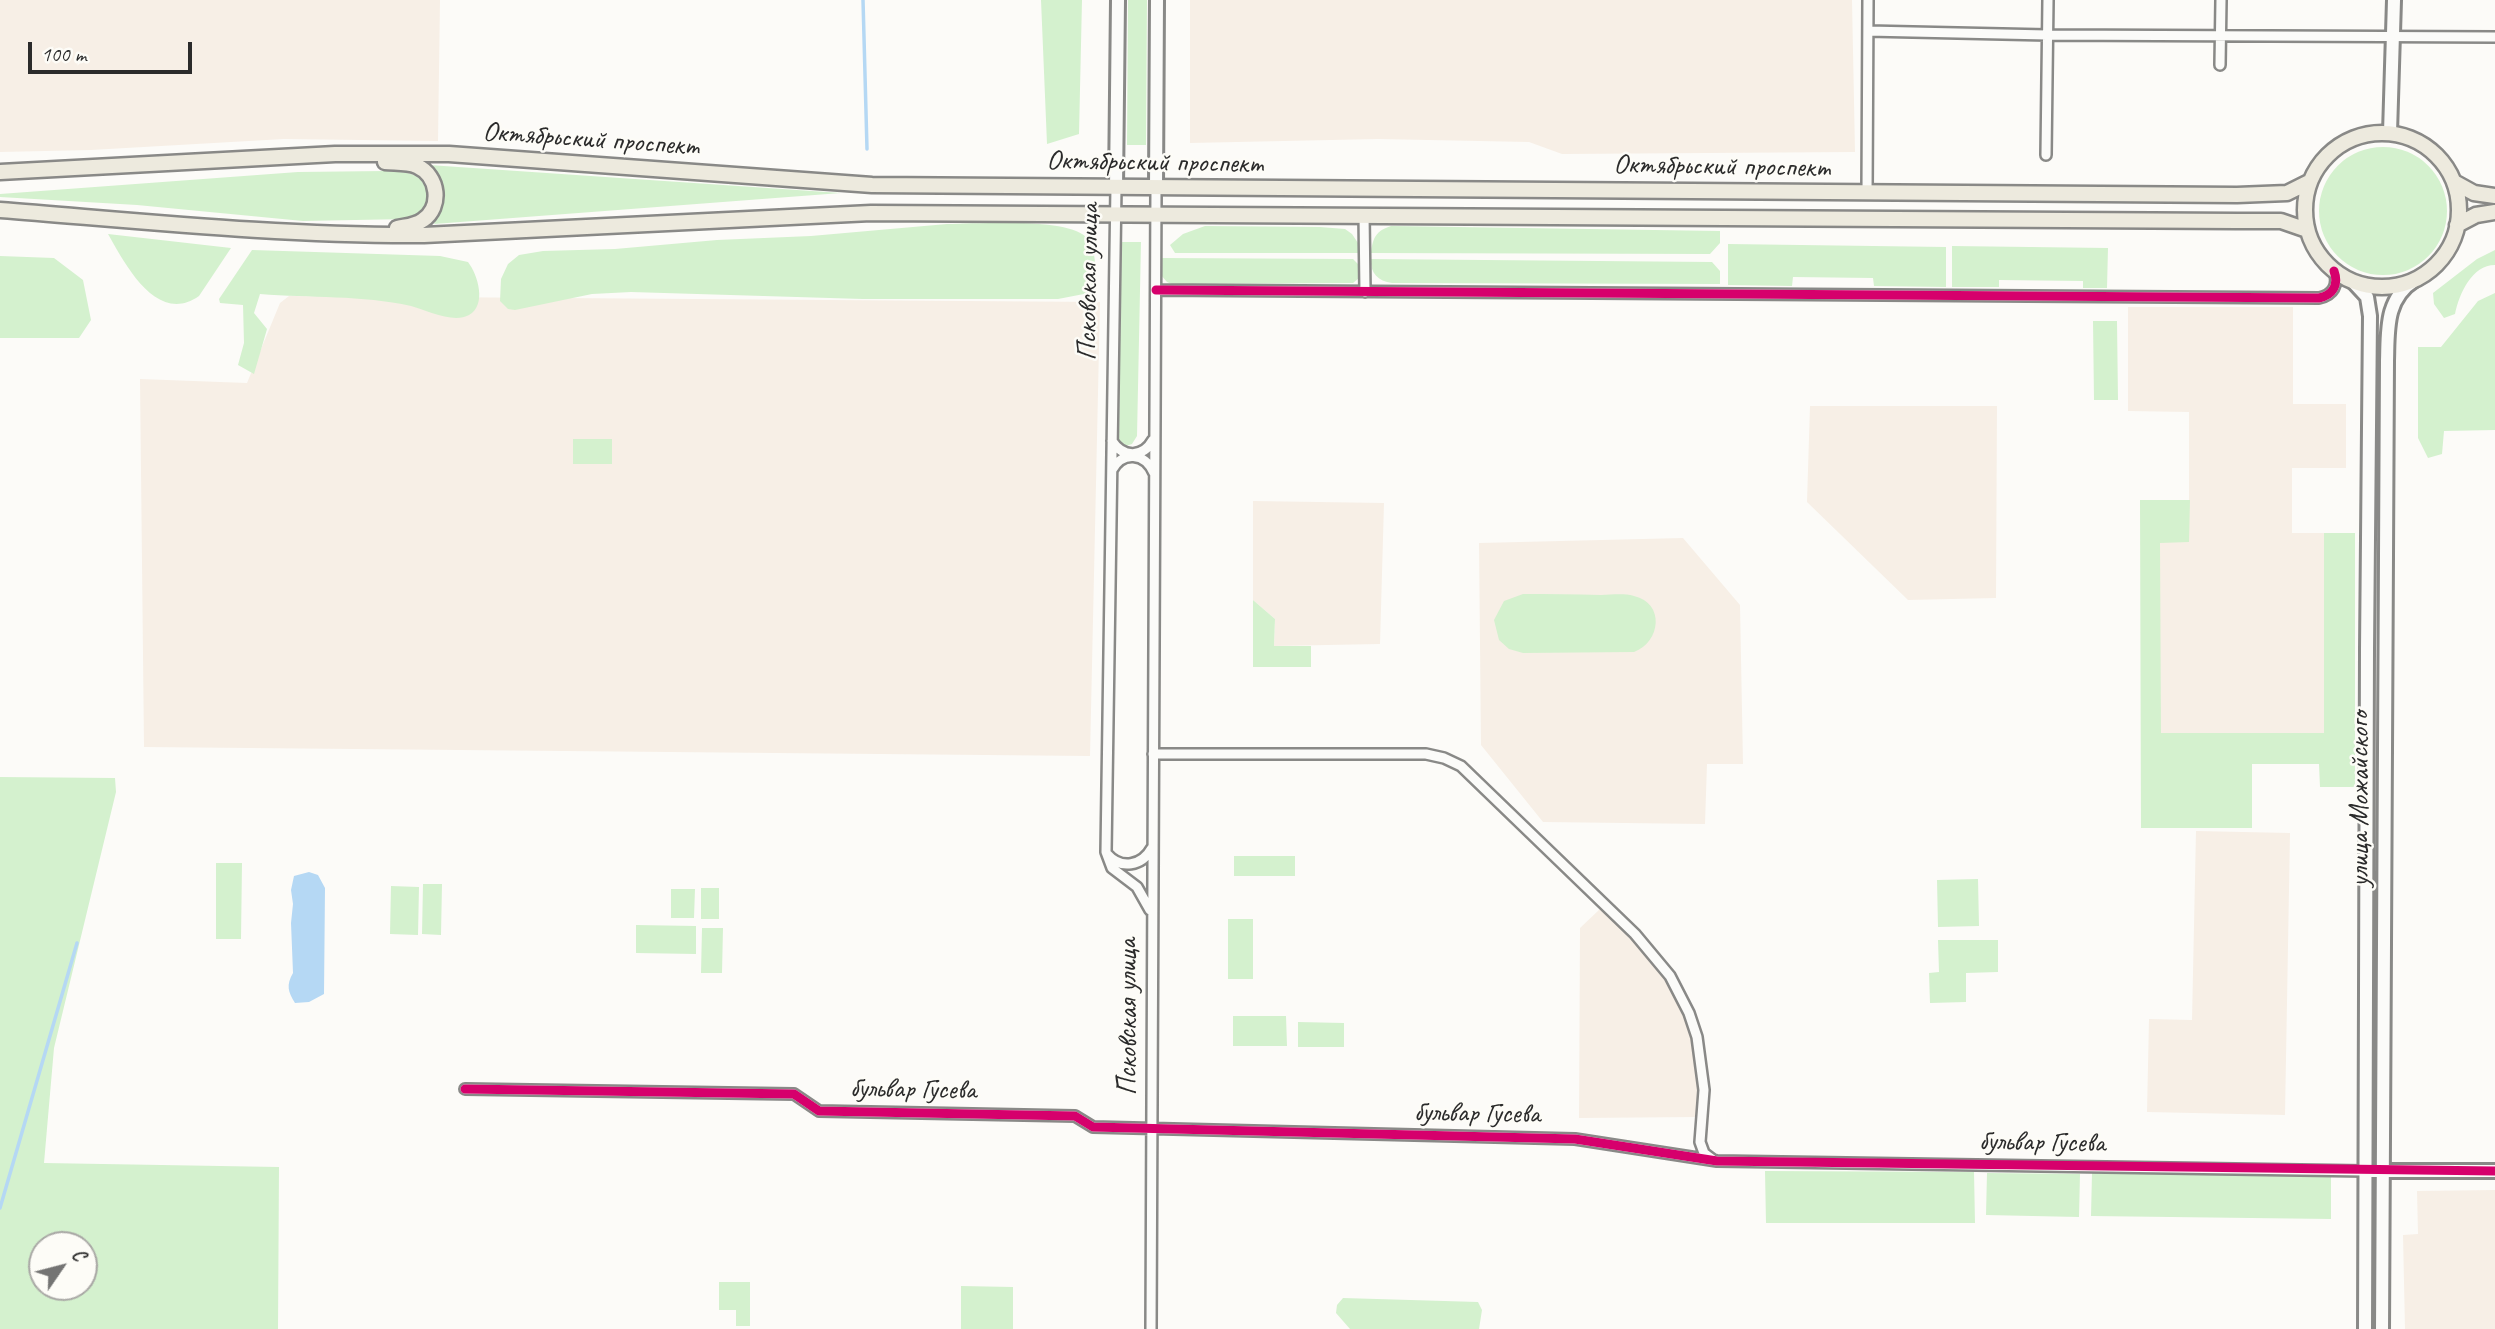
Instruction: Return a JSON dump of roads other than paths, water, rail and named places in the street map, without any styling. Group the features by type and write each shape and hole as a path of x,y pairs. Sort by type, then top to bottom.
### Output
{"main road":[{"name":"Псковская улица","path":"1116,187 1118,0"},
{"name":"Псковская улица","path":"1156,188 1157,0"},
{"path":"2390,133 2394,0"},
{"path":"2390,133 2408,138 2432,152 2445,166 2454,182 2458,200 2457,225 2449,247 2440,260 2415,280 2385,287 2354,283 2334,271 2318,253 2307,230 2305,206 2309,182 2321,162 2338,146 2367,134 2390,133"},
{"name":"Октябрьский проспект","path":"0,172 329,154 449,154 872,185 2247,195 2287,193 2309,182"},
{"path":"329,154 356,161 411,164 425,171 436,189 436,200 426,218 412,225 361,235"},
{"path":"2454,182 2474,192 2495,196"},
{"name":"Октябрьский проспект","path":"0,210 271,232 361,235 448,234 872,213 2281,221 2307,230"},
{"path":"2457,225 2476,215 2495,212"},
{"name":"улица Можайского","path":"2382,1329 2388,340 2392,307 2401,291 2415,280"},
{"name":"улица Можайского","path":"2354,283 2367,298 2370,312 2365,1329"},
{"name":"бульвар Гусева","path":"2365,1171 2495,1171"}],"street":[{"path":"1867,193 1868,0"},
{"path":"2046,155 2048,0"},
{"path":"2220,65 2221,0"},
{"path":"1868,31 2047,35 2495,37"},
{"name":"Псковская улица","path":"1116,187 1106,852 1112,868 1137,887 1152,916"},
{"name":"Псковская улица","path":"1151,1329 1156,188"},
{"path":"1364,215 1365,292"},
{"path":"1156,290 2319,298 2328,295 2336,284 2334,271"},
{"path":"1111,439 1120,450 1135,454 1148,448 1155,434"},
{"path":"1111,472 1121,459 1134,456 1147,462 1154,476"},
{"path":"1153,754 1426,754 1461,766 1635,934 1670,976 1689,1013 1700,1053 1704,1090 1701,1146 1707,1156 1717,1161"},
{"path":"1106,852 1116,862 1129,864 1145,858 1153,846"},
{"name":"бульвар Гусева","path":"465,1090 794,1094 819,1111 1075,1116 1093,1127 1575,1139 1717,1161 2365,1171"}],"water":[{"path":"309,872 318,875 325,888 324,994 309,1002 295,1003 289,988 293,973 291,890 294,876"}],"waterway":[{"path":"863,0 867,149"},
{"path":"0,1208 77,943"}]}
